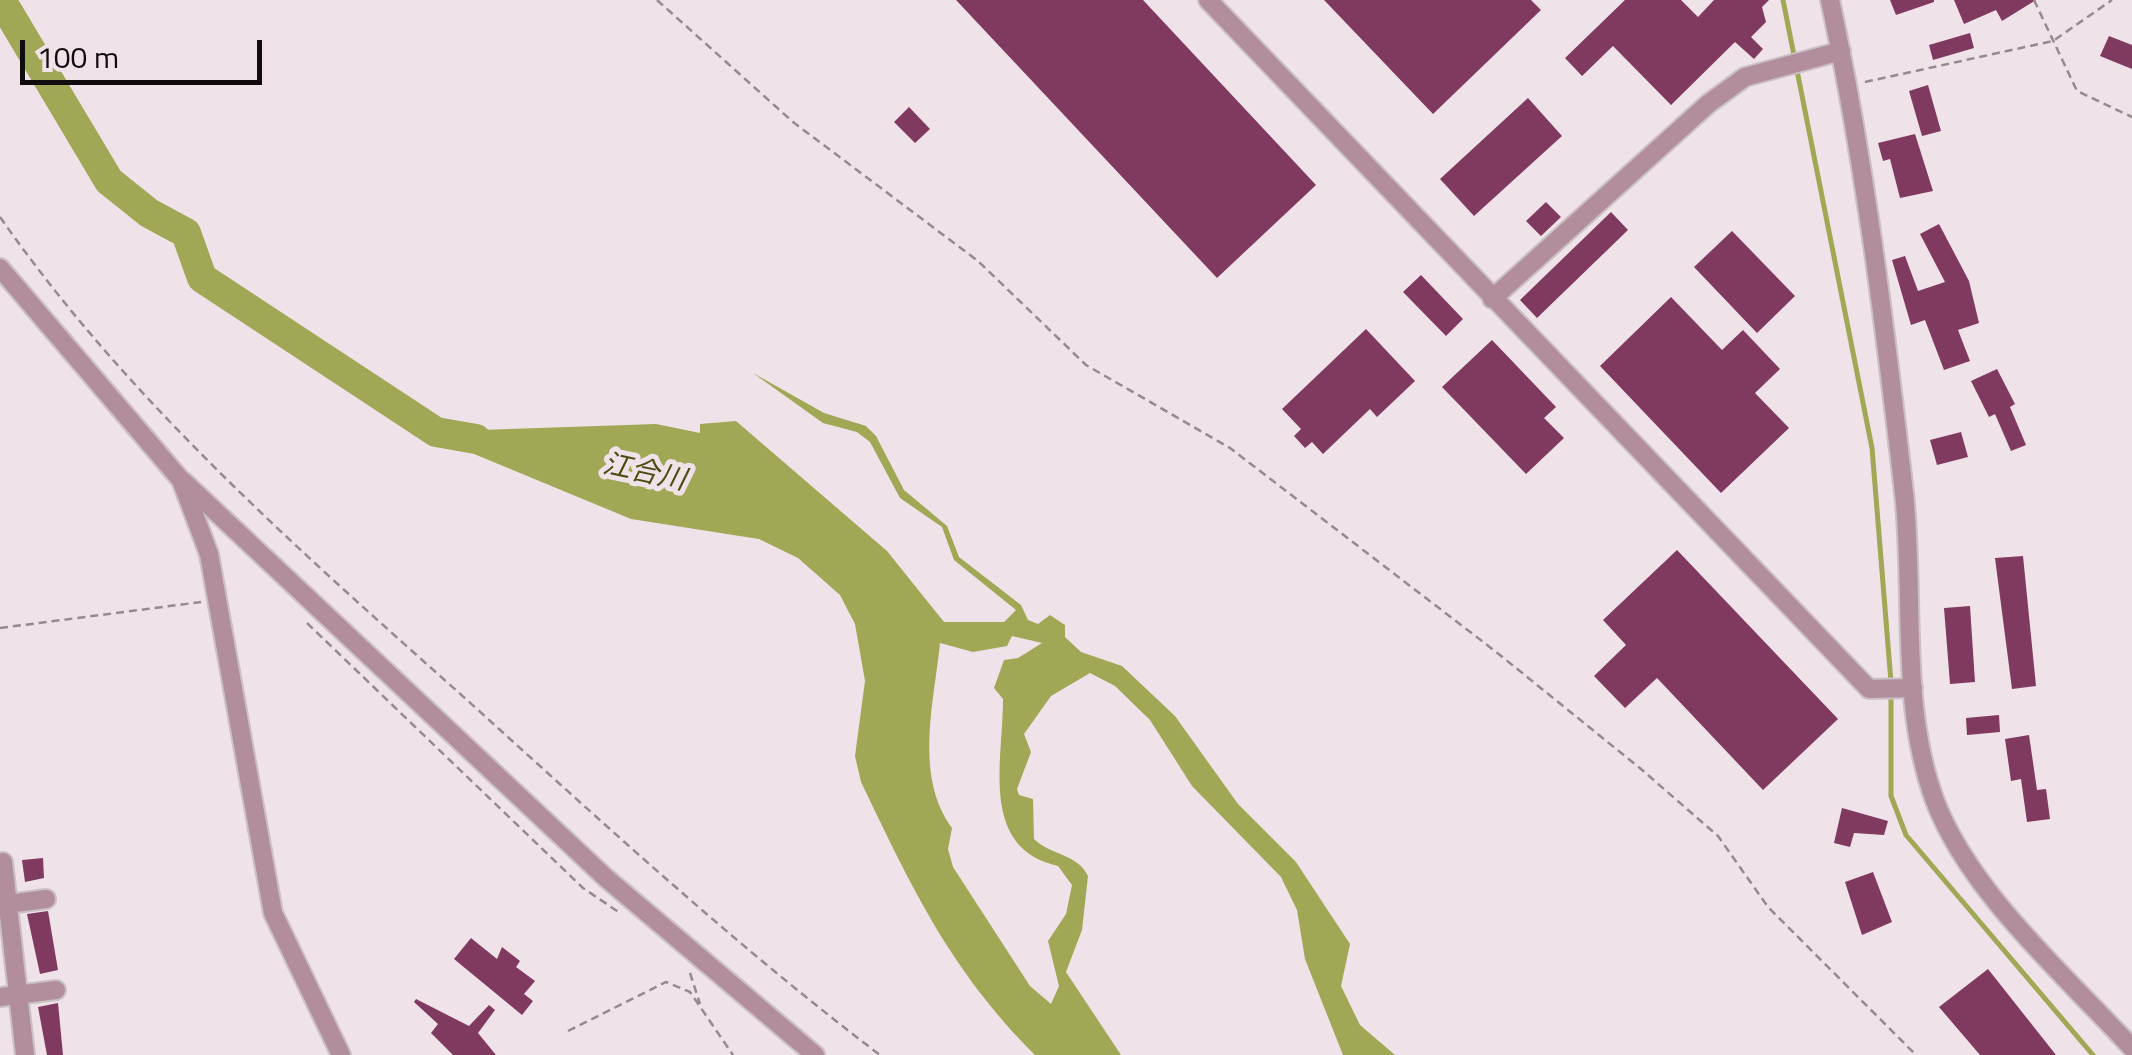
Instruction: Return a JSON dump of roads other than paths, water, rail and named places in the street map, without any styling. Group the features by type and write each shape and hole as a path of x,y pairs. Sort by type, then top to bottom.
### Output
{"street":[{"path":"1208,0 1869,690 1913,688"},
{"path":"1830,0 1859,135 1904,495 1913,688 1925,767 1936,803 1969,867 2132,1048"},
{"path":"1492,299 1708,104 1744,77 1841,51"},
{"path":"0,268 181,480 606,878 815,1055"},
{"path":"181,480 209,554 273,913 340,1055"},
{"path":"3,862 9,996 25,1055"},
{"path":"4,904 46,899"},
{"path":"9,996 56,990"}],"water":[{"path":"753,373 824,413 866,426 876,436 904,490 947,526 959,557 1021,605 1028,620 1038,624 1050,615 1065,625 1065,637 1081,652 1122,666 1175,716 1238,804 1296,862 1350,944 1341,986 1360,1025 1395,1055 1343,1055 1305,959 1297,910 1281,877 1192,786 1150,720 1115,686 1090,673 1051,696 1024,734 1031,752 1017,789 1019,795 1033,799 1034,839 1078,863 1088,876 1082,930 1066,972 1121,1055 1035,1055 956,959 916,893 861,782 855,756 865,681 855,624 840,595 798,558 759,539 631,519 421,432 656,424 700,433 700,424 736,421 887,551 944,622 1004,622 1016,610 954,560 942,527 900,498 870,442 857,432 823,423","holes":["1012,636 1042,643 1018,658 1004,660 994,688 1003,699 1000,775 1006,822 1016,841 1033,856 1058,866 1072,885 1066,914 1048,941 1059,986 1051,1004 1030,986 953,867 948,849 952,828 940,808 930,762 931,714 940,643 973,652 1007,646"]}],"waterway":[{"name":"江合川","path":"1,0 109,181 149,213 186,233 202,278 436,432 476,439"},
{"path":"1783,0 1872,448 1891,682"},
{"path":"1891,693 1891,796 1906,835 2093,1055"}]}
